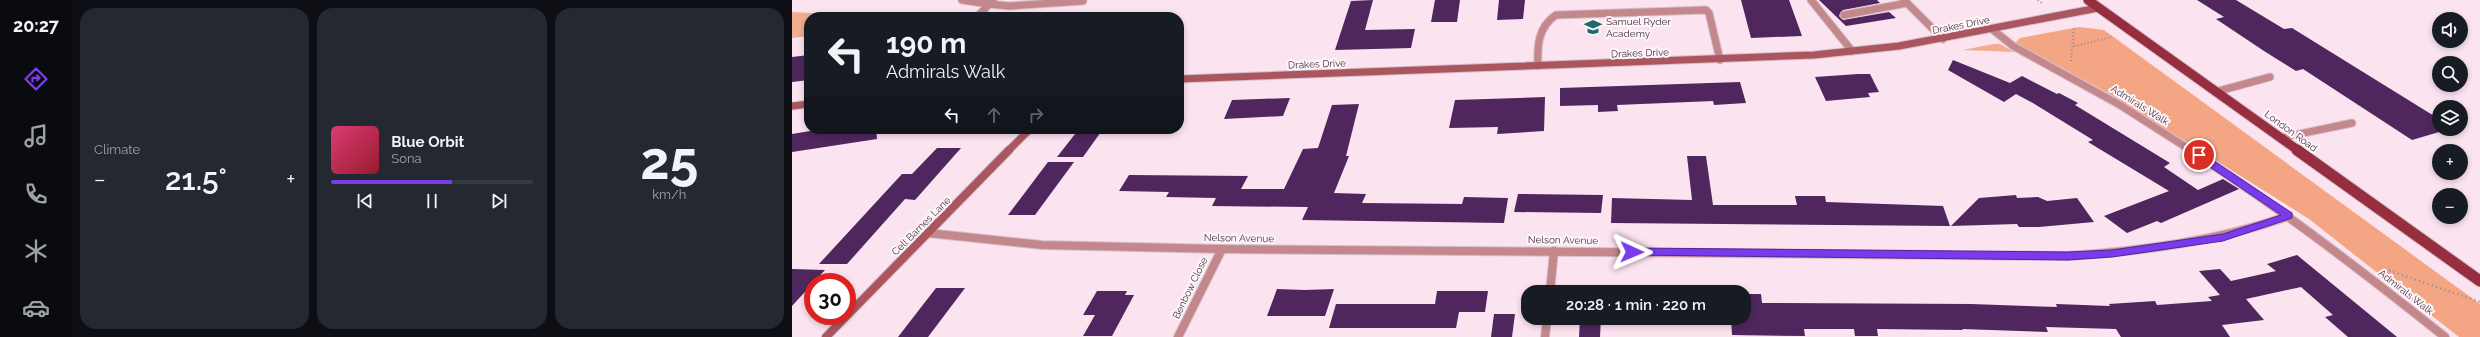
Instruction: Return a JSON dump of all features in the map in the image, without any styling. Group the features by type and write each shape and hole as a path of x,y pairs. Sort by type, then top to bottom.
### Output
{"main road":[{"name":"London Road","path":"2088,0 2480,281"}],"street":[{"path":"962,0 991,2 1009,6 1083,1"},
{"path":"1811,0 1852,51"},
{"path":"1844,15 1906,1 1942,39"},
{"path":"982,12 991,2"},
{"name":"Drakes Drive","path":"1184,79 1720,60 1852,51 1942,39 2098,8"},
{"path":"1538,66 1540,34 1548,19 1556,15 1654,10 1706,10 1709,13 1720,60"},
{"name":"Admirals Walk","path":"1992,30 2013,46 2120,105 2289,216 2444,337"},
{"path":"2215,92 2270,77"},
{"path":"792,106 804,105"},
{"path":"2280,138 2352,123"},
{"name":"Cell Barnes Lane","path":"826,337 1025,134"},
{"name":"Nelson Avenue","path":"928,234 1042,245 1222,249 2068,256 2112,254 2223,238 2289,216"},
{"name":"Benbow Close","path":"1178,337 1222,249"},
{"path":"1551,285 1554,251"},
{"path":"1545,337 1546,325"}],"path":[{"path":"2063,16 2074,26 2073,56 2064,73"},
{"path":"2074,46 2115,37"},
{"path":"2383,268 2480,302"}],"shaded area":[{"path":"792,12 804,13 804,37 792,38"},
{"path":"2079,27 2104,30 2480,304 2480,337 2459,337 2309,219 2108,93 2015,43 2020,38"},
{"path":"2000,44 2014,52 1963,50"}],"building":[{"path":"1373,0 1365,30 1415,29 1411,48 1335,50 1351,1"},
{"path":"1435,0 1460,0 1457,22 1431,22"},
{"path":"1499,0 1525,0 1523,19 1497,20"},
{"path":"1741,0 1789,0 1802,36 1751,38"},
{"path":"1819,0 1877,0 1880,3 1843,10 1839,16 1843,20 1889,12 1896,18 1846,26"},
{"path":"2197,0 2236,0 2284,29 2292,28 2432,115 2432,134 2412,140 2303,69 2296,71 2216,19 2224,17"},
{"path":"804,56 804,81 792,82 792,57"},
{"path":"1953,60 2010,83 2022,76 2078,103 2075,105 2170,163 2164,167 2198,190 2223,179 2239,189 2161,223 2157,221 2127,233 2104,216 2169,191 2088,142 2093,140 2031,102 2016,94 2004,102 1948,70"},
{"path":"1870,74 1879,92 1868,93 1870,97 1826,101 1815,77"},
{"path":"1740,82 1746,103 1714,105 1713,101 1617,105 1618,111 1598,112 1598,105 1560,106 1560,88"},
{"path":"1545,97 1544,131 1497,134 1498,127 1449,128 1455,100"},
{"path":"1290,98 1283,116 1224,119 1232,100"},
{"path":"1359,104 1346,156 1349,156 1334,193 1366,194 1362,203 1462,204 1464,197 1508,198 1504,223 1302,220 1308,207 1212,206 1216,198 1166,197 1169,192 1119,191 1129,175 1248,176 1241,189 1284,189 1303,149 1318,148 1332,105"},
{"path":"804,132 804,134 876,134 877,139 792,152 792,134"},
{"path":"1075,134 1099,134 1083,157 1057,157"},
{"path":"937,148 961,148 915,200 905,199 847,264 819,264 902,174 912,174"},
{"path":"1687,156 1706,156 1713,205 1797,205 1795,196 1825,196 1826,202 1943,206 1950,226 1611,223 1612,198 1692,200"},
{"path":"1048,162 1074,162 1035,215 1008,215"},
{"path":"1518,194 1603,195 1601,213 1514,212"},
{"path":"2016,195 2017,198 2038,197 2047,201 2077,198 2094,222 2039,227 2019,227 2017,224 1951,226 1979,198"},
{"path":"2297,255 2397,337 2348,337 2325,317 2333,315 2301,287 2246,299 2264,320 2222,325 2230,337 2121,337 2116,329 2046,327 2048,332 1962,329 1963,330 1877,329 1878,336 1855,336 1854,329 1804,329 1805,336 1732,335 1731,325 1751,325 1751,294 1761,294 1762,303 1971,304 2057,307 2056,304 2110,306 2109,304 2155,301 2157,305 2212,301 2208,297 2220,295 2199,271 2220,269 2231,281 2276,271 2267,264"},
{"path":"792,269 825,270 822,273 804,273 804,293 792,306"},
{"path":"936,288 965,288 928,337 898,337"},
{"path":"1277,289 1334,289 1325,316 1267,316"},
{"path":"1097,291 1127,291 1125,295 1134,295 1112,336 1083,336 1095,315 1083,315"},
{"path":"1437,291 1488,291 1485,312 1459,312 1456,328 1329,328 1336,304 1435,304"},
{"path":"1494,314 1515,314 1512,337 1491,337"},
{"path":"1580,325 1601,325 1600,337 1579,337"}],"place":[{"name":"Samuel Ryder Academy","path":"1593,27"}],"route":[{"path":"1632,252 2068,256 2112,254 2223,238 2289,216 2199,155"}]}
